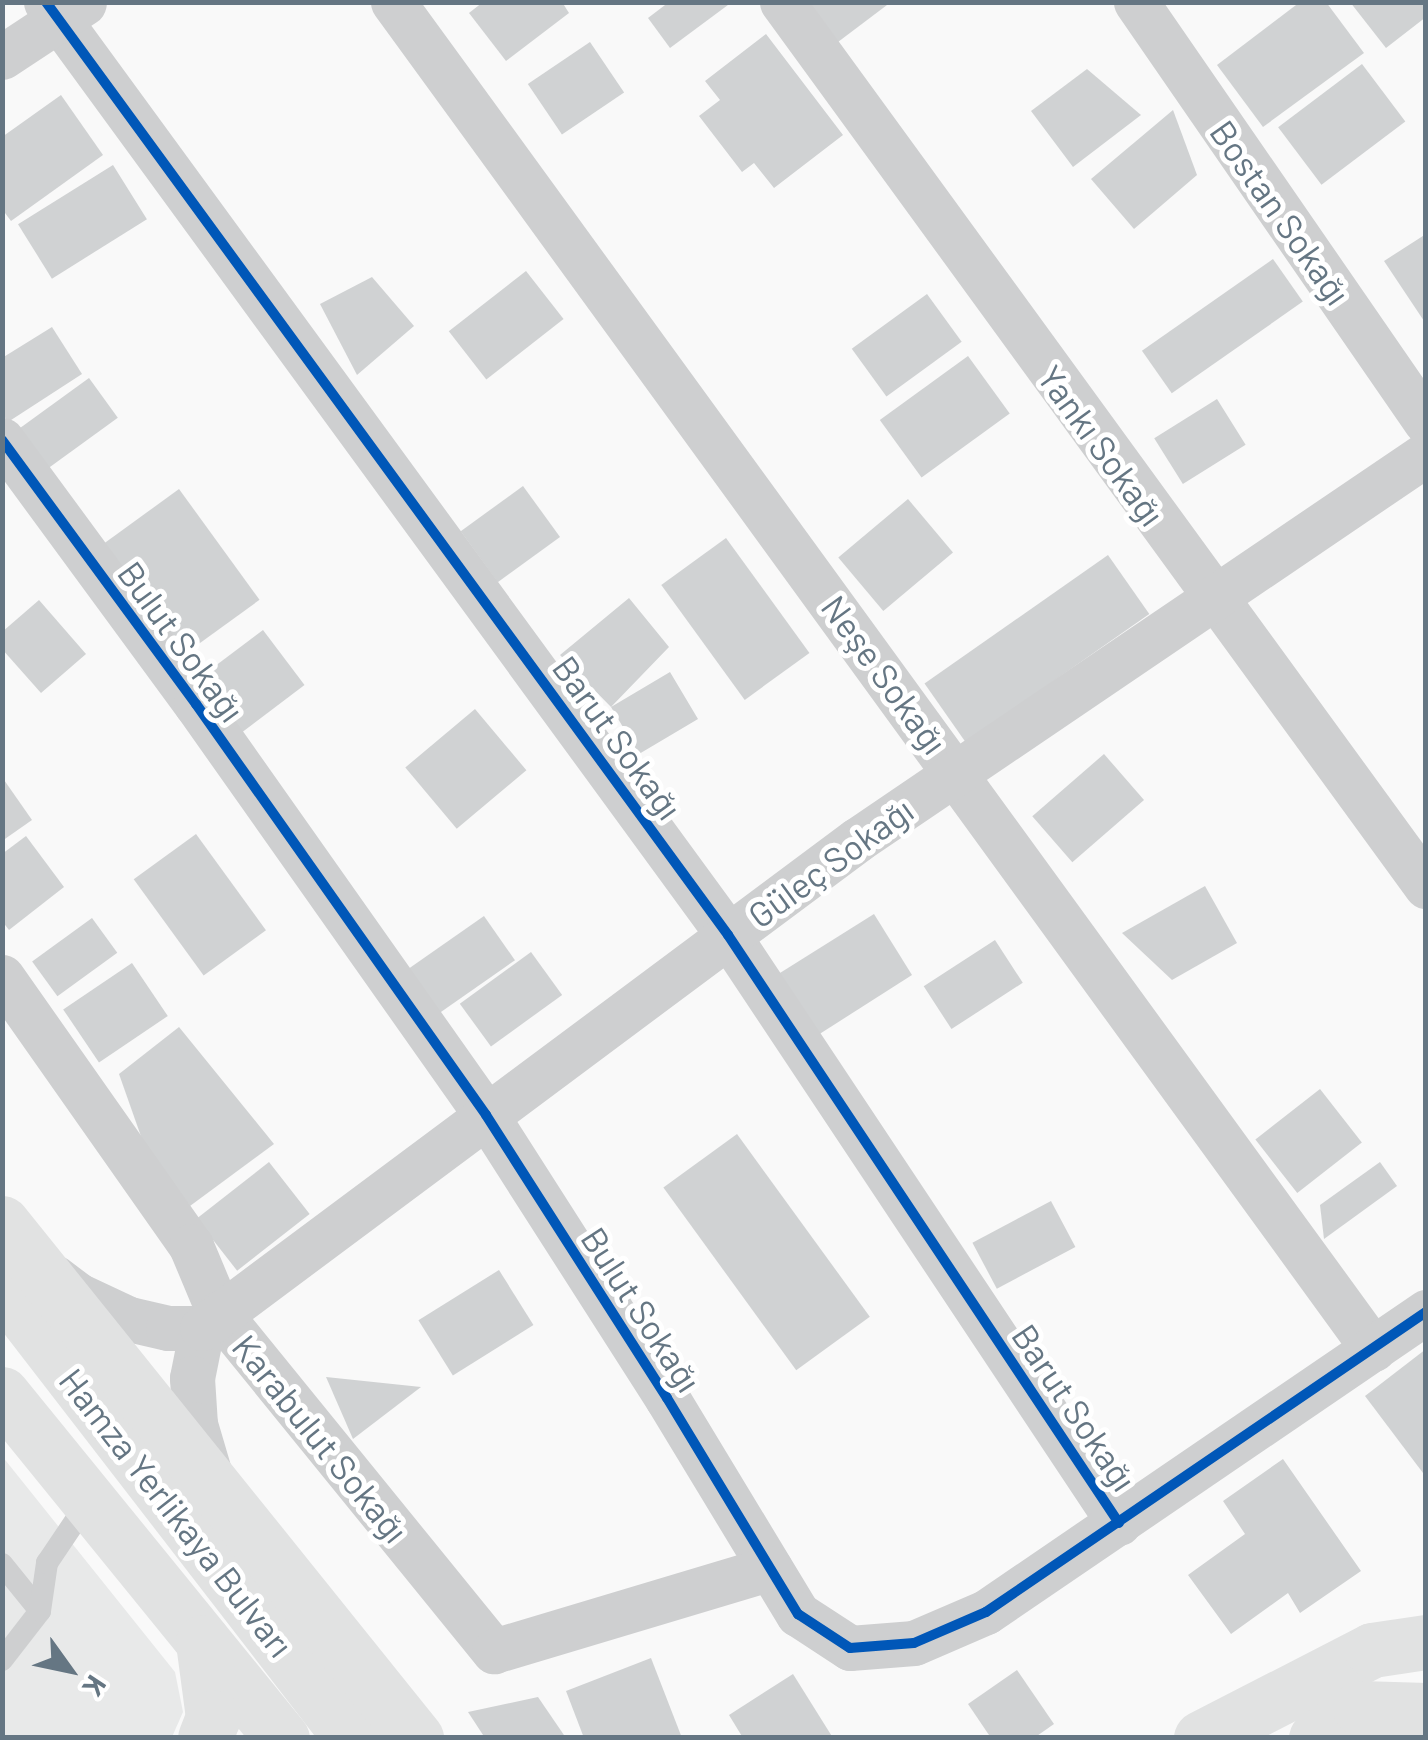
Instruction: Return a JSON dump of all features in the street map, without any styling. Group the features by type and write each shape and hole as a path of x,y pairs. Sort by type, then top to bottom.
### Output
{"main road":[{"path":"13,1257 214,1486 416,1738"},
{"name":"Hamza Yerlikaya Bulvarı","path":"13,1257 351,1738"},
{"name":"Hamza Yerlikaya Bulvarı","path":"2,1394 282,1738"},
{"path":"203,1642 213,1717 205,1738"},
{"path":"1201,1738 1372,1650 1426,1642"},
{"path":"1316,1738 1360,1708 1426,1710"}],"street":[{"name":"Neşe Sokağı","path":"392,2 1373,1348"},
{"name":"Yankı Sokağı","path":"782,2 1426,886"},
{"name":"Bostan Sokağı","path":"1136,2 1426,422"},
{"path":"2,57 63,8"},
{"name":"Barut Sokağı","path":"63,8 728,936 1119,1523"},
{"name":"Bulut Sokağı","path":"2,440 196,704 486,1116 798,1614 850,1648 914,1643 986,1612 1426,1312"},
{"name":"Güleç Sokağı","path":"211,1320 956,772 1426,454"},
{"name":"Karabulut Sokağı","path":"2,977 191,1246 211,1320 494,1651 770,1568"},
{"path":"13,1257 128,1319 168,1328 211,1320 192,1378 195,1424 214,1486"}],"lane":[{"path":"2,1660 40,1611 47,1562 88,1502"},
{"path":"2,1564 40,1611"}],"shaded area":[{"path":"2,1456 175,1672 183,1712 172,1737 3,1737"}],"building":[{"path":"483,2 562,2 569,13 506,61 469,13"},
{"path":"669,2 732,2 670,48 648,18"},
{"path":"809,2 891,2 838,42"},
{"path":"1300,2 1326,2 1364,53 1263,127 1217,65"},
{"path":"1350,2 1426,2 1426,17 1386,48"},
{"path":"766,34 843,135 774,188 754,163 742,172 699,116 720,100 705,81"},
{"path":"590,42 624,93 562,135 528,84"},
{"path":"1362,64 1405,122 1321,185 1278,127"},
{"path":"1087,69 1141,115 1073,167 1031,111"},
{"path":"61,95 103,155 11,221 2,209 2,137"},
{"path":"1173,110 1197,175 1134,229 1091,179"},
{"path":"113,165 147,219 52,279 18,224"},
{"path":"1426,234 1426,324 1384,261"},
{"path":"1273,259 1303,302 1172,393 1142,351"},
{"path":"526,271 564,319 486,379 449,331"},
{"path":"372,277 414,326 357,375 320,304"},
{"path":"927,294 962,342 886,396 852,349"},
{"path":"52,327 82,374 8,422 2,413 2,358"},
{"path":"968,356 1010,413 922,478 880,420"},
{"path":"89,378 118,418 46,470 17,430"},
{"path":"1217,399 1246,445 1183,484 1154,438"},
{"path":"523,486 560,537 498,582 461,531"},
{"path":"179,489 260,600 179,659 98,548"},
{"path":"908,499 953,553 883,611 838,557"},
{"path":"726,538 809,653 745,700 661,585"},
{"path":"1108,555 1149,614 966,742 925,683"},
{"path":"629,598 669,647 611,707 560,655"},
{"path":"39,600 86,654 41,693 2,649 2,632"},
{"path":"263,630 305,685 237,736 196,681"},
{"path":"670,672 698,719 639,754 611,707"},
{"path":"475,709 526,770 457,829 405,767"},
{"path":"1104,754 1144,800 1072,862 1032,816"},
{"path":"2,777 32,820 2,841"},
{"path":"196,834 266,930 204,976 134,879"},
{"path":"26,836 64,887 9,930 2,921 2,854"},
{"path":"1205,886 1237,943 1172,980 1122,933"},
{"path":"874,914 912,975 818,1035 761,985"},
{"path":"484,916 515,960 439,1014 408,969"},
{"path":"92,918 117,953 57,996 32,961"},
{"path":"995,940 1023,983 951,1029 924,986"},
{"path":"531,952 562,995 491,1047 460,1004"},
{"path":"132,963 168,1016 99,1062 63,1009"},
{"path":"179,1027 274,1144 190,1206 143,1142 119,1074"},
{"path":"1320,1089 1362,1143 1297,1193 1255,1139"},
{"path":"737,1134 870,1317 796,1370 663,1187"},
{"path":"269,1162 310,1214 237,1271 197,1219"},
{"path":"1380,1162 1397,1186 1324,1239 1320,1205"},
{"path":"1051,1201 1075,1247 997,1289 972,1243"},
{"path":"499,1270 533,1325 453,1375 418,1320"},
{"path":"1426,1349 1426,1477 1365,1396"},
{"path":"326,1377 421,1387 353,1439"},
{"path":"1283,1459 1361,1571 1300,1613 1288,1593 1231,1634 1188,1575 1245,1534 1223,1501"},
{"path":"651,1658 682,1738 584,1738 566,1691"},
{"path":"1017,1670 1054,1724 1034,1738 991,1738 968,1704"},
{"path":"793,1674 833,1738 743,1738 729,1715"},
{"path":"538,1697 566,1738 485,1738 468,1712"}],"cycle path":[{"path":"46,2 728,935 1119,1523"},
{"path":"2,440 196,704 486,1115 667,1398 798,1614 850,1648 914,1643 986,1612 1426,1312"}]}
